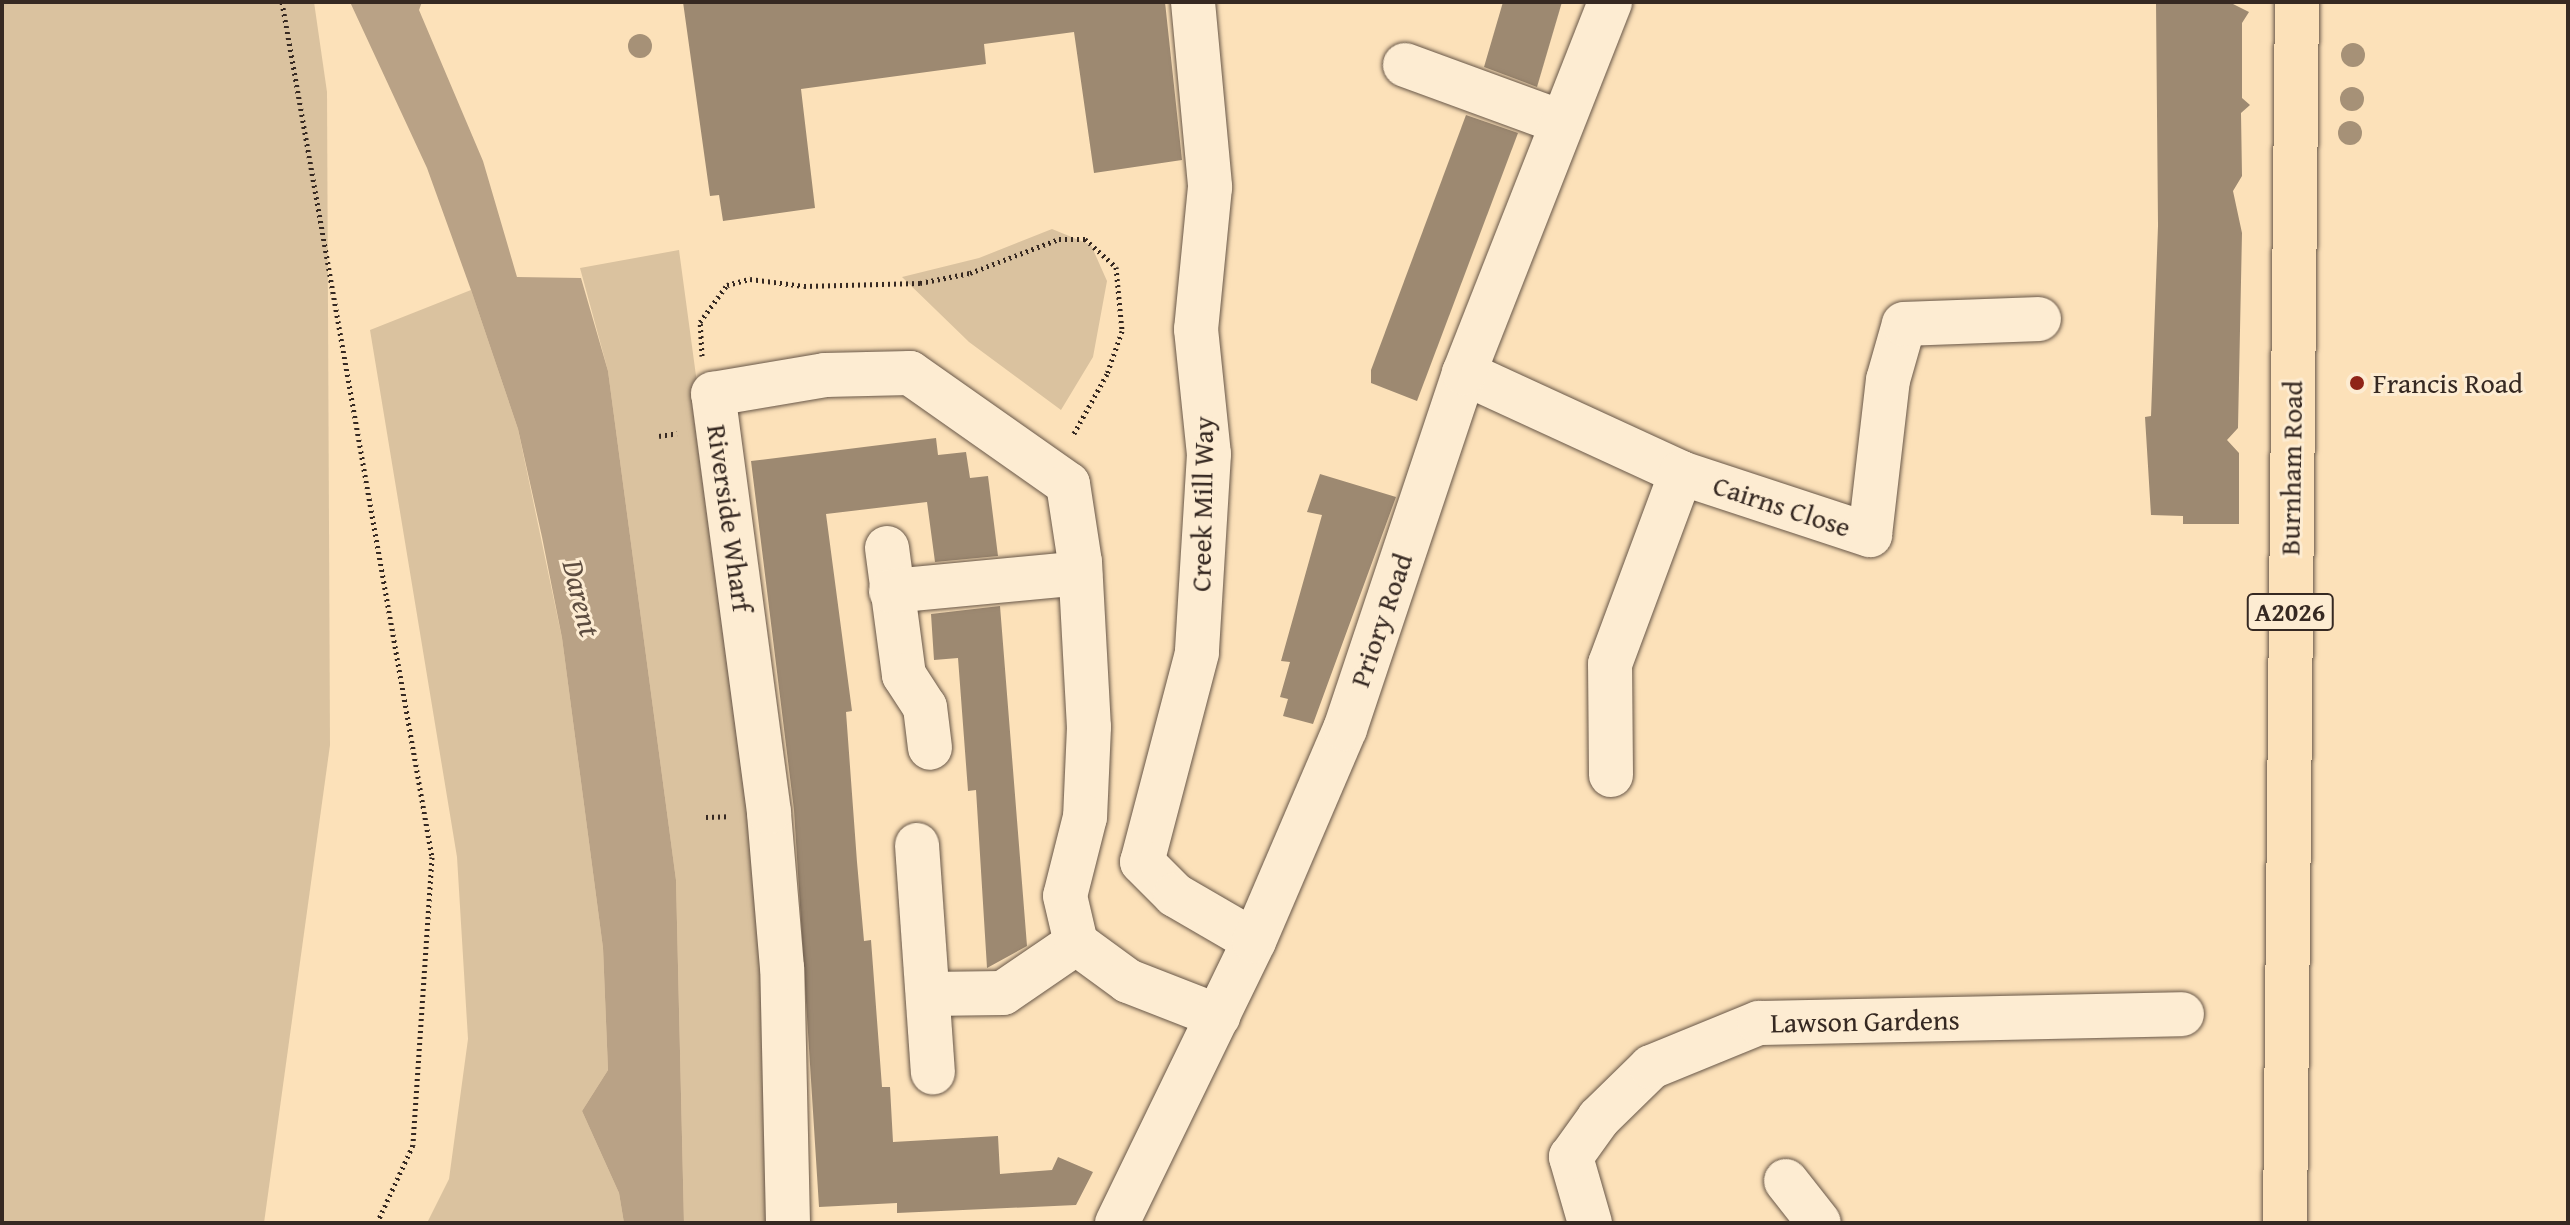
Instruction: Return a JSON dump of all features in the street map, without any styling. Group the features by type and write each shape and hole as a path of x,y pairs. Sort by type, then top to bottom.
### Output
{"main road":[{"name":"Burnham Road","path":"2285,1223 2297,2"}],"street":[{"name":"Creek Mill Way","path":"1193,2 1210,187 1196,329 1209,454 1197,653 1142,862 1175,895 1254,941"},
{"name":"Priory Road","path":"1117,1223 1254,941 1345,729 1464,373 1610,2"},
{"path":"1405,65 1561,122"},
{"name":"Cairns Close","path":"1464,373 1681,473 1870,535 1888,380 1904,324 2039,319"},
{"name":"Riverside Wharf","path":"788,1223 782,968 769,812 713,394 825,375 910,373 1068,484 1080,573 1089,727 1085,817 1065,896 1076,943"},
{"path":"1611,775 1610,664 1681,473"},
{"path":"887,548 904,675 925,707 930,748"},
{"path":"891,591 1080,573"},
{"path":"917,845 933,1072"},
{"path":"928,994 1003,993 1076,943 1128,981 1218,1016"},
{"name":"Lawson Gardens","path":"1590,1223 1571,1157 1599,1118 1651,1067 1759,1023 2182,1014"},
{"path":"1786,1181 1819,1223"}],"path":[{"path":"282,2 432,857 413,1145 377,1223"},
{"path":"713,394 703,371 700,322 727,285 750,279 804,286 920,283 970,273 1059,239 1085,239 1116,267 1122,331 1085,418 1046,469"}],"shaded area":[{"path":"2,2 314,2 327,92 330,745 264,1223 2,1223"},
{"path":"1052,229 1091,245 1107,281 1093,357 1061,410 969,342 902,277 979,258"},
{"path":"679,250 754,805 775,1223 684,1223 676,880 608,371 580,268"},
{"path":"471,290 518,429 562,638 603,948 608,1070 582,1111 619,1193 624,1223 427,1223 449,1179 468,1039 457,857 370,330"}],"water":[{"name":"Darent","path":"350,2 422,2 419,10 483,161 517,277 581,278 608,371 676,880 684,1223 624,1223 619,1193 582,1111 608,1070 603,948 562,638 542,537 518,429 471,290 427,168"}],"building":[{"path":"683,2 1165,2 1182,160 1094,173 1074,32 984,44 986,64 801,89 815,208 723,221 719,195 710,196"},
{"path":"1503,2 1562,2 1537,87 1484,67"},
{"path":"2156,2 2229,2 2249,12 2242,23 2242,98 2250,105 2241,113 2242,176 2233,191 2242,233 2238,428 2227,440 2239,453 2239,524 2183,524 2183,516 2151,515 2145,417 2151,416 2158,226"},
{"path":"1466,115 1518,133 1417,401 1371,383 1371,370"},
{"path":"936,438 938,455 966,452 970,478 988,476 998,556 935,562 927,502 826,514 852,711 846,712 857,862 864,941 871,940 882,1087 890,1087 893,1142 998,1136 1000,1174 1052,1170 1058,1157 1093,1172 1076,1205 897,1213 897,1203 819,1207 794,810 751,461"},
{"path":"1320,474 1396,497 1313,724 1283,716 1288,699 1280,697 1290,662 1281,661 1322,515 1307,512"},
{"path":"1000,606 1027,946 987,968 976,790 968,791 958,658 934,660 931,614"}],"place":[{"name":"Francis Road","path":"2357,383"}]}
